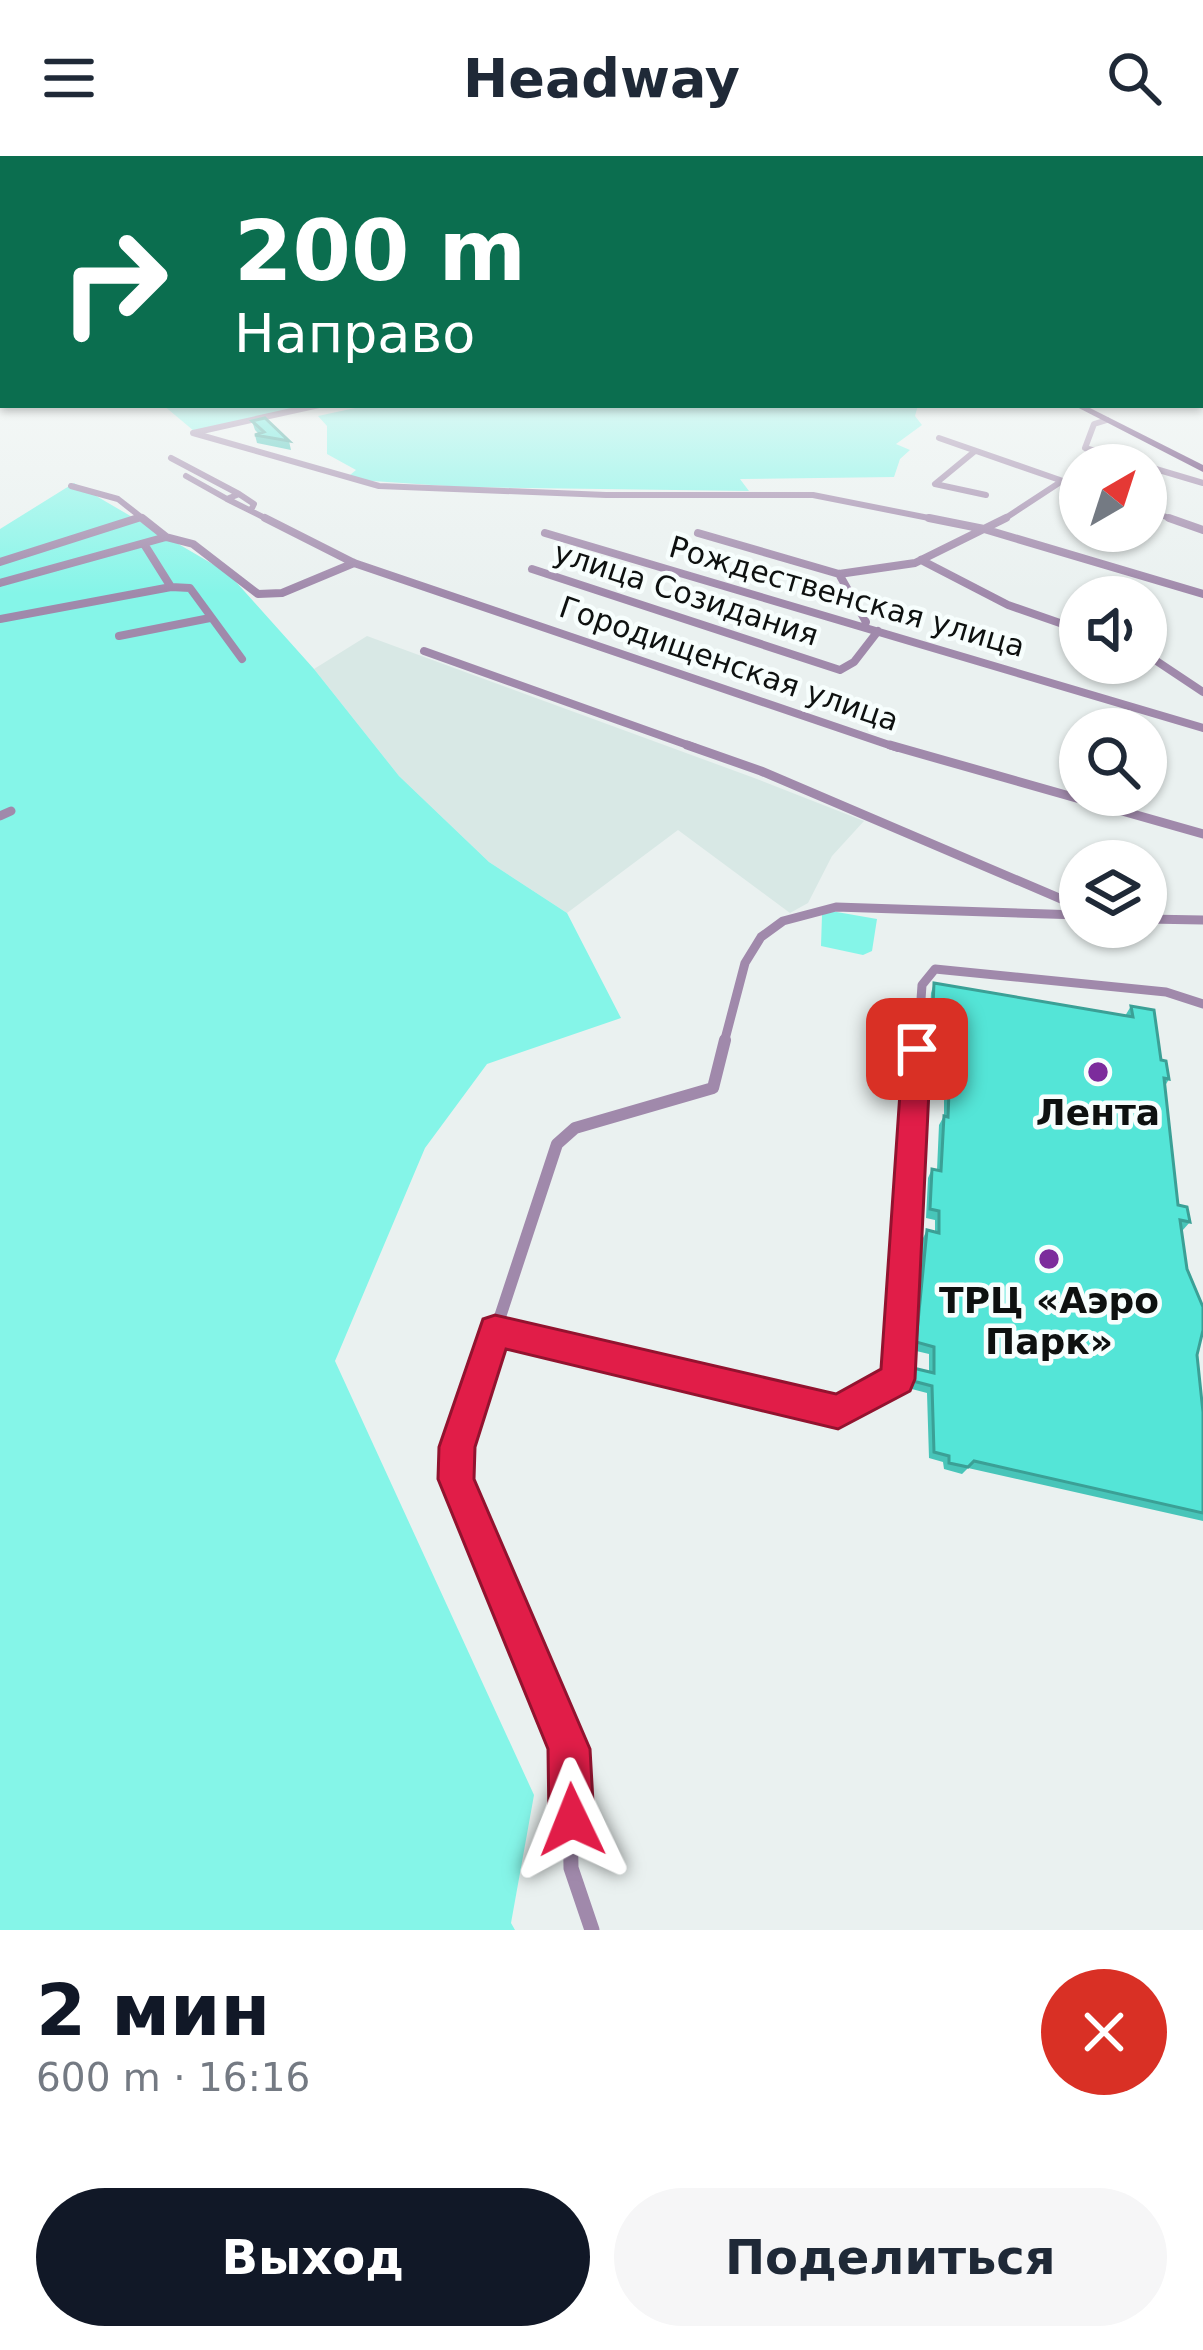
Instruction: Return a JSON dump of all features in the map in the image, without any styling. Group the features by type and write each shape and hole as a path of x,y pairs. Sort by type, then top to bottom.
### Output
{"main road":[{"path":"1125,429 1203,467"},
{"path":"1128,429 1203,467"}],"street":[{"path":"212,429 193,433 379,486 606,495 795,493 984,529 1203,594"},
{"path":"1092,429 1085,448 1203,483"},
{"path":"940,438 1059,480"},
{"path":"975,451 935,484 986,495"},
{"path":"170,458 239,494"},
{"name":"Городищенская улица","path":"187,476 319,549 355,563 917,754 1203,834"},
{"path":"698,533 839,574 921,560 984,529 1059,483"},
{"path":"71,486 118,499 166,537"},
{"path":"227,499 239,494"},
{"name":"Городищенская улица","path":"239,494 254,504 251,510"},
{"path":"0,562 141,517"},
{"path":"1167,517 1203,530"},
{"name":"Рождественская улица","path":"545,532 1203,728"},
{"path":"0,584 166,537 184,538 258,594 282,593 355,563"},
{"path":"143,544 171,587"},
{"path":"921,560 1008,605 1059,623"},
{"name":"улица Созидания","path":"532,569 840,670 854,662 878,631"},
{"path":"839,574 866,622 864,627"},
{"path":"0,619 171,587 190,588 242,659"},
{"path":"119,636 210,618"},
{"path":"424,651 761,772 1059,902"},
{"path":"1167,668 1203,692"},
{"path":"592,1930 571,1868 569,1749 456,1479 457,1447 557,1144 575,1128 713,1088 745,963 772,928 836,907 1059,911"},
{"path":"1167,919 1203,920"},
{"path":"495,1330 838,1412 897,1379 918,1028 927,976 935,969 956,968 1166,992 1203,1004"}],"shaded area":[{"path":"327,429 917,429 896,444 910,450 900,459 894,477 740,479 749,491 461,487 358,480 350,475 356,470 327,454"},
{"path":"74,483 228,573 314,669 399,776 489,862 567,913 621,1018 487,1064 425,1148 335,1361 534,1795 511,1923 515,1930 0,1930 0,529"},
{"path":"367,636 864,821 832,856 808,903 790,913 678,830 567,913 489,862 399,776 314,669"},
{"path":"831,911 877,919 872,951 863,955 821,946 822,915"}],"building":[{"path":"260,429 276,429 289,441 255,435 264,432"},
{"name":"ТРЦ «Аэро Парк»","path":"934,983 1133,1017 1131,1006 1154,1010 1161,1060 1166,1061 1169,1079 1164,1078 1178,1205 1187,1207 1190,1222 1180,1220 1187,1269 1203,1307 1197,1355 1203,1412 1203,1513 974,1461 968,1467 949,1463 949,1456 934,1452 932,1386 913,1381 913,1368 934,1373 934,1347 916,1342 927,1230 939,1233 939,1211 930,1209 932,1169 941,1171 944,1116 948,1117 949,1091 938,1089 937,1076 930,1075"}],"place":[{"name":"Лента","path":"1098,1072"},
{"name":"ТРЦ «Аэро Парк»","path":"1049,1259"}],"route":[{"path":"572,1820 569,1749 456,1479 457,1447 495,1330 838,1412 897,1379 917,1049"}]}
